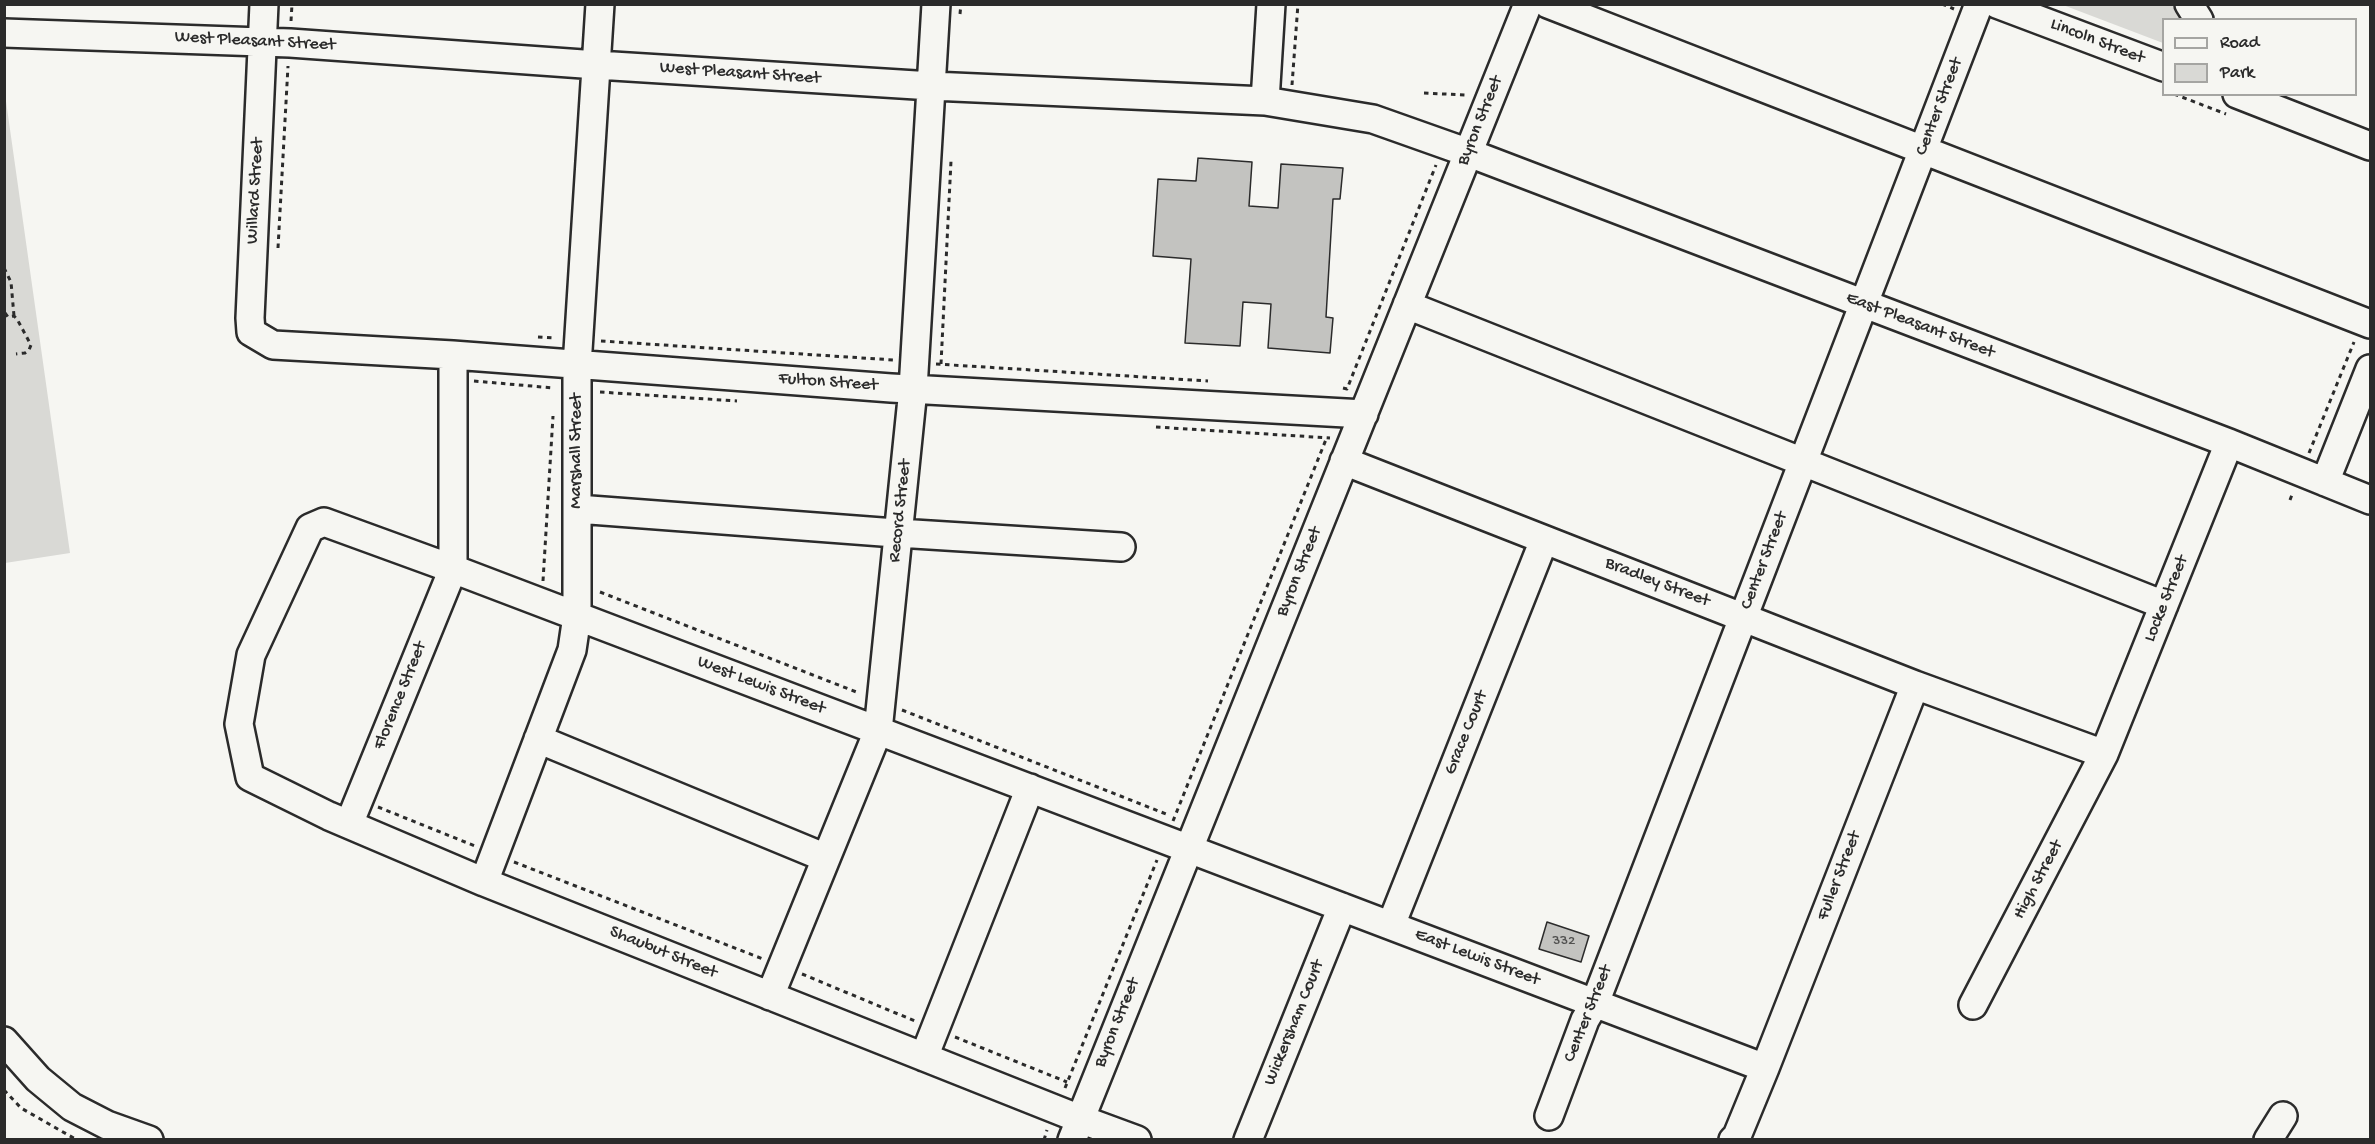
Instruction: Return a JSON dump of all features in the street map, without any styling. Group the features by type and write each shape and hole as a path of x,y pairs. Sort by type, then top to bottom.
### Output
{"street":[{"name":"Willard Street","path":"264,4 250,307 251,332 273,345 292,347"},
{"name":"Marshall Street","path":"484,882 572,650 577,616 577,366 600,4"},
{"path":"1265,101 1271,4"},
{"name":"Byron Street","path":"1069,1123 1181,833 1344,461 1349,405 1407,305 1528,4"},
{"path":"1548,4 2366,323"},
{"name":"Center Street","path":"1549,1116 1585,1020 1595,1003 1979,4"},
{"name":"Lincoln Street","path":"1997,4 2162,67"},
{"path":"2189,4 2198,18"},
{"name":"Record Street","path":"770,996 879,731 913,389 932,86 948,10"},
{"name":"West Pleasant Street","path":"4,33 290,43 932,86 1265,101 1373,119 1468,153"},
{"path":"2247,97 2368,142"},
{"name":"East Pleasant Street","path":"1468,153 2229,443 2370,500"},
{"path":"1407,305 2164,605"},
{"name":"Fulton Street","path":"292,347 453,355 577,366 913,389 1349,405"},
{"path":"453,355 453,569"},
{"path":"2313,477 2370,369"},
{"name":"Locke Street","path":"2104,754 2229,443"},
{"name":"Bradley Street","path":"1344,461 1915,685 2104,754"},
{"path":"577,509 1121,547"},
{"name":"West Lewis Street","path":"250,777 239,724 250,655 310,528 324,522 1030,788 1181,833"},
{"name":"Grace Court","path":"1391,926 1544,540"},
{"name":"Florence Street","path":"354,812 453,569"},
{"name":"Fuller Street","path":"1733,1140 1737,1136 1765,1068 1915,685"},
{"path":"538,739 826,858"},
{"name":"High Street","path":"1973,1005 2104,754"},
{"name":"Shaubut Street","path":"250,777 354,812 484,882 924,1057 1069,1123"},
{"path":"924,1057 1030,788"},
{"name":"East Lewis Street","path":"1181,833 1342,907 1765,1068"},
{"name":"Wickersham Court","path":"1248,1140 1342,907"},
{"path":"4,1041 38,1079 72,1107 107,1125 150,1140"},
{"path":"2268,1140 2283,1116"},
{"path":"1069,1123 1137,1140"}],"path":[{"path":"278,252 292,4"},
{"path":"948,10 961,4"},
{"path":"1291,106 1298,4"},
{"path":"1424,93 1465,95"},
{"path":"940,390 951,158"},
{"path":"4,268 11,282 14,316 31,345 29,350 16,354"},
{"path":"4,313 8,317 14,316"},
{"path":"2290,500 2313,477 2366,323"},
{"path":"1044,1140 1069,1123 1067,1082 1181,833 1349,405"},
{"path":"596,591 881,702 1181,833"},
{"path":"354,812 495,855 782,966 1067,1082"},
{"path":"4,1090 21,1108 77,1140"}],"green space":[{"path":"2063,5 2172,5 2181,18 2162,18 2162,43"},
{"path":"4,87 70,553 5,563 4,563"}],"building":[{"path":"1198,158 1252,162 1249,206 1278,208 1281,164 1343,168 1340,199 1333,199 1326,317 1333,318 1330,353 1268,348 1271,304 1243,302 1240,346 1185,343 1191,259 1153,256 1158,179 1196,181"},
{"path":"1547,922 1589,936 1581,962 1539,949"}]}
